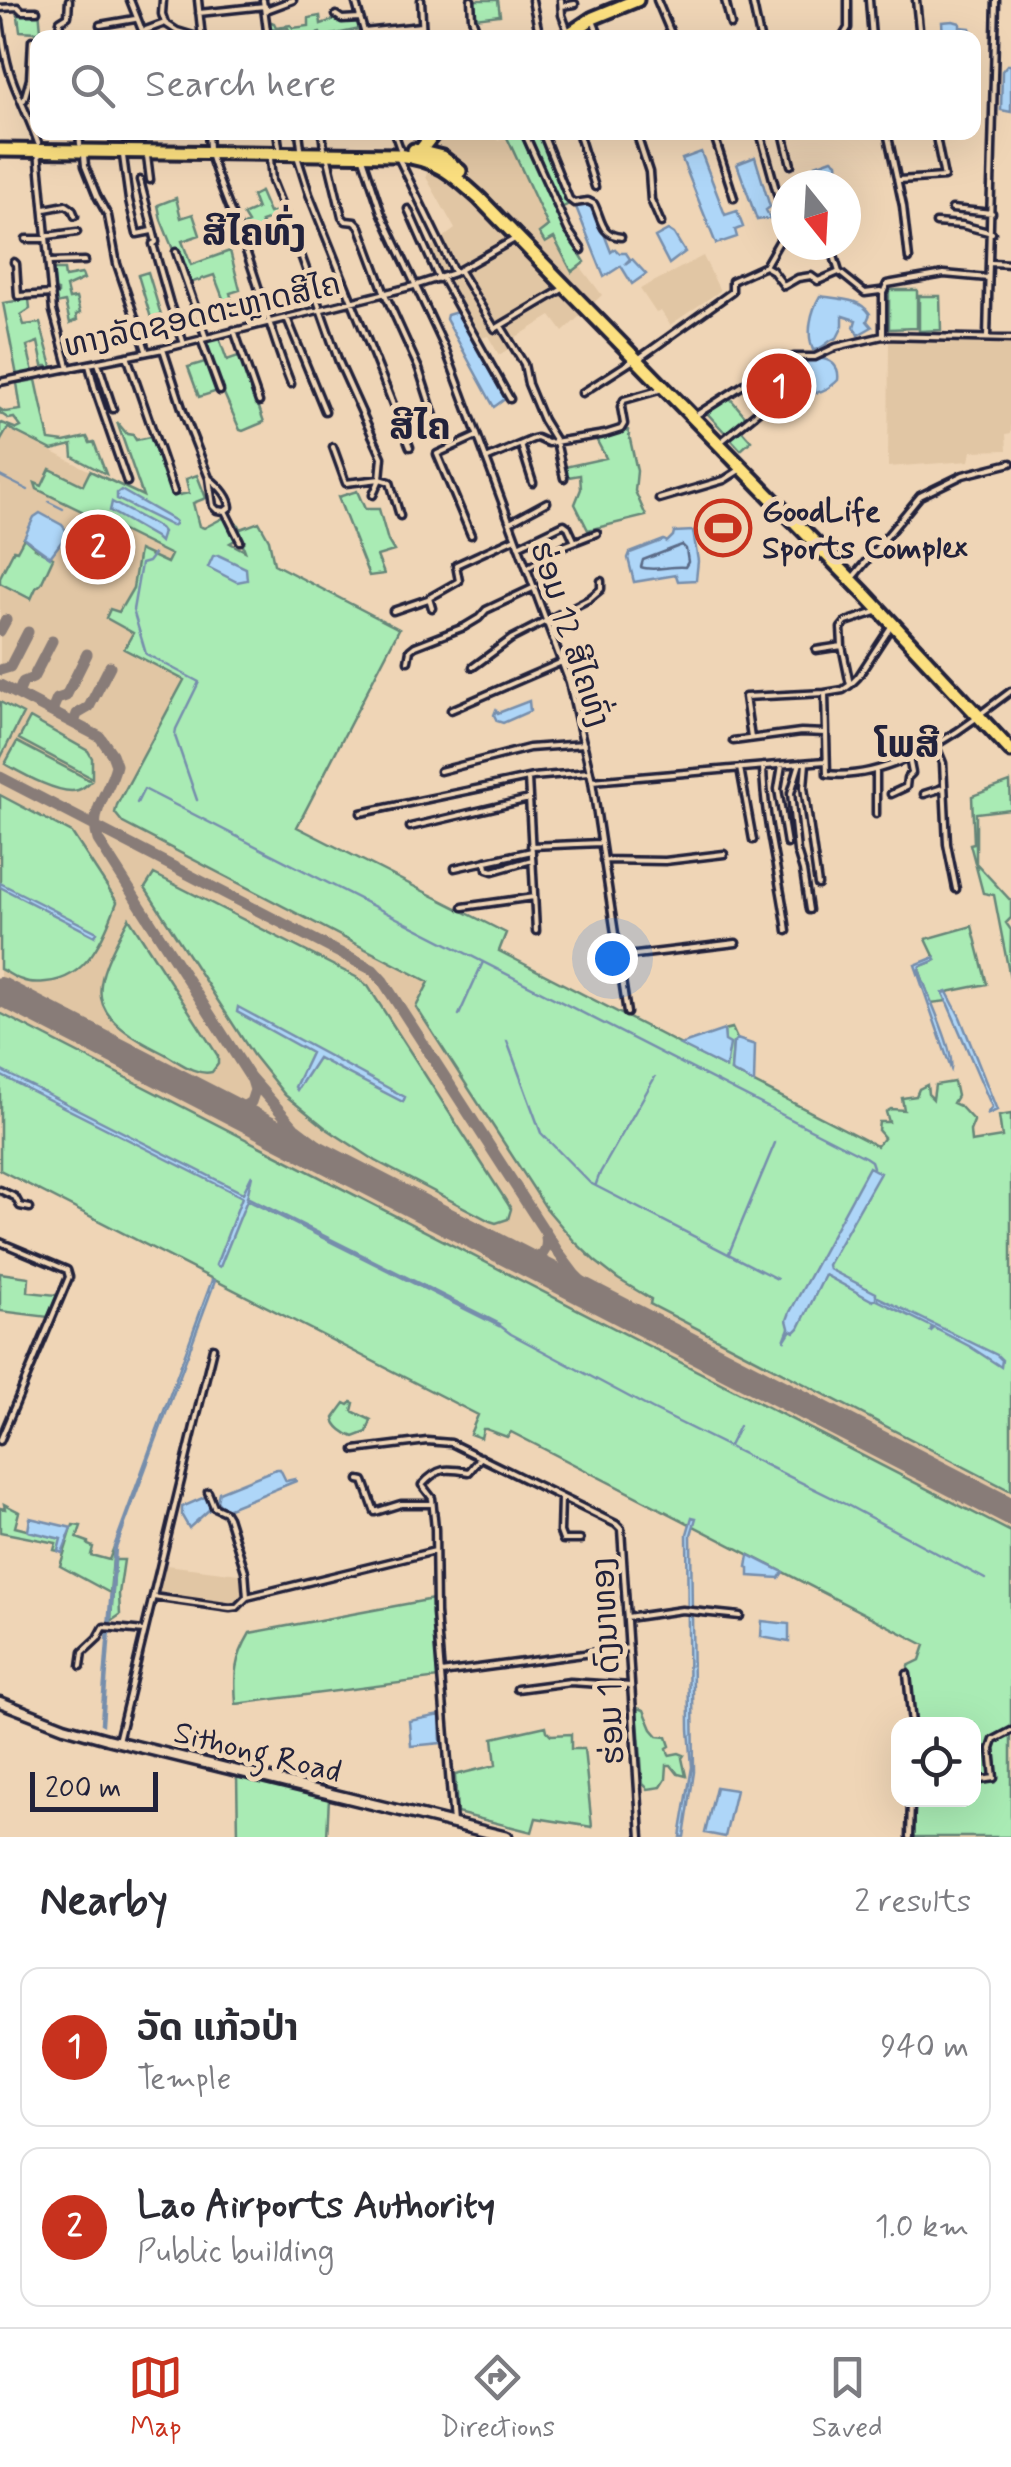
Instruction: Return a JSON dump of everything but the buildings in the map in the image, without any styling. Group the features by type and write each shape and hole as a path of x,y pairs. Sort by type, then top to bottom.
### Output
{"highway":[{"path":"574,30 628,1"},
{"path":"81,142 122,152 399,152"},
{"path":"0,146 81,142 210,150"},
{"path":"326,151 399,152 422,143 518,236 959,690"},
{"path":"518,236 565,288 698,414 1011,743"},
{"path":"981,714 1011,752"}],"main road":[{"name":"Sithong Road","path":"0,1702 64,1727 506,1837"}],"street":[{"path":"59,30 60,21 68,16 69,0"},
{"path":"130,0 144,30 165,23"},
{"path":"164,0 165,23 177,30"},
{"path":"198,0 200,30"},
{"path":"235,0 237,9"},
{"path":"199,13 293,0"},
{"path":"357,0 364,30"},
{"path":"421,0 422,30"},
{"path":"471,0 476,30"},
{"path":"532,0 538,30"},
{"path":"657,0 670,30"},
{"path":"725,0 731,25"},
{"path":"752,0 758,30"},
{"path":"847,30 848,0"},
{"path":"869,0 871,30"},
{"path":"916,0 919,30"},
{"path":"987,337 996,0"},
{"path":"565,30 562,3 574,4"},
{"path":"265,5 267,30"},
{"path":"0,8 36,11"},
{"path":"336,14 342,19 360,18"},
{"path":"593,18 597,30"},
{"path":"100,25 137,19"},
{"path":"0,21 14,84 30,121"},
{"path":"396,30 421,26"},
{"path":"24,102 30,80"},
{"path":"36,140 54,314 69,368"},
{"path":"209,140 219,184 290,384"},
{"path":"276,140 272,181 339,362 382,457 380,479 373,495"},
{"path":"299,140 309,194 410,448"},
{"path":"324,140 342,218 358,223 419,368 434,416"},
{"path":"396,140 457,271 493,328 565,288"},
{"path":"528,140 568,230 582,250"},
{"path":"545,140 569,199 594,204 608,235 620,237"},
{"path":"581,140 596,187"},
{"path":"639,140 660,223"},
{"path":"715,140 734,198"},
{"path":"762,140 771,172"},
{"path":"785,140 792,165"},
{"path":"889,140 909,259"},
{"path":"897,180 944,177 937,140"},
{"path":"81,142 85,166 108,216 117,264 146,352"},
{"path":"122,152 137,234 152,232"},
{"path":"147,152 150,180"},
{"name":"ຮ່ອມ 12 ສີໄຄທົ່ງ","path":"362,154 381,212 445,348 569,682 592,781 628,1013"},
{"path":"140,180 156,242 153,244 184,344"},
{"path":"45,209 66,205 74,216"},
{"path":"408,209 441,278 510,400"},
{"path":"952,209 992,213"},
{"path":"936,223 992,232"},
{"path":"26,239 77,232"},
{"name":"ທາງລັດຊອດຕະຫຼາດສີໄຄ","path":"0,382 163,349 414,286 457,271 518,236"},
{"path":"176,252 220,391"},
{"path":"582,394 732,292 732,281 765,266 771,258"},
{"path":"835,260 838,272 865,293 883,293"},
{"path":"50,262 85,261"},
{"path":"14,262 18,296 52,294"},
{"path":"989,263 1011,264"},
{"path":"765,266 784,286 798,278 811,276 818,281 838,272"},
{"path":"883,336 883,293 888,284 944,274 988,278"},
{"path":"287,318 325,411"},
{"path":"113,331 137,324"},
{"path":"501,326 524,364 528,384 556,441 564,478"},
{"path":"234,330 259,402"},
{"path":"698,414 779,362 794,357 815,357 836,347 883,336 1011,339"},
{"path":"163,349 209,478 214,508 225,511 240,541"},
{"path":"127,356 174,492"},
{"path":"98,363 114,409"},
{"path":"89,365 128,482"},
{"path":"758,376 781,406"},
{"path":"486,459 537,438 544,443 621,429 624,400 665,388"},
{"path":"723,440 773,400"},
{"path":"471,535 437,454 477,436"},
{"path":"521,445 533,483"},
{"path":"333,447 346,483 380,479 391,483 400,516"},
{"path":"852,577 920,496 963,475 1011,463"},
{"path":"659,499 724,480 742,468"},
{"path":"209,478 230,502 225,511"},
{"path":"510,522 548,502"},
{"path":"518,546 564,524 574,541"},
{"path":"526,568 574,541 597,534"},
{"path":"393,612 428,599 459,580 456,565 516,538"},
{"path":"473,667 511,640 594,595 601,589 601,581"},
{"path":"408,661 414,646 464,628 486,610 534,587"},
{"path":"428,599 432,608"},
{"path":"850,686 841,628 846,622 880,610"},
{"path":"751,738 745,697 843,690 858,677 893,624"},
{"path":"816,650 842,646"},
{"path":"450,710 562,662"},
{"path":"826,693 825,761 829,776 876,770 936,746 1011,691"},
{"path":"930,730 927,734 943,763 946,844 956,890"},
{"path":"733,741 801,732 826,733"},
{"path":"440,771 529,748 584,744"},
{"path":"891,794 906,786 912,774 910,758"},
{"path":"592,781 825,761"},
{"path":"803,763 818,885"},
{"path":"803,763 791,794 809,910"},
{"path":"782,765 778,789 787,844"},
{"path":"763,766 764,797 786,932"},
{"path":"740,768 753,840"},
{"path":"876,770 876,814"},
{"path":"362,813 528,778 589,772"},
{"path":"528,778 536,931"},
{"path":"924,794 942,788"},
{"path":"410,827 529,800"},
{"path":"455,868 532,848 600,842"},
{"path":"603,860 678,860 724,854"},
{"path":"486,861 493,871 532,860"},
{"path":"463,907 534,897"},
{"path":"619,958 736,944"},
{"path":"0,1190 15,1197 20,1206 30,1208"},
{"path":"0,1242 67,1270 69,1277 0,1441"},
{"path":"118,1741 212,1348"},
{"name":"ຮ່ອມ 1 ດົງນາທອງ","path":"355,1450 436,1440 450,1443 621,1529 641,1837"},
{"path":"453,1823 436,1614 432,1498 422,1485 432,1474 448,1468 469,1472 481,1457"},
{"path":"359,1480 364,1481 375,1512 401,1504 432,1504"},
{"path":"208,1492 214,1507 228,1517 245,1570 247,1597"},
{"path":"561,1498 562,1540 580,1540"},
{"path":"153,1597 237,1608 247,1597 435,1552"},
{"path":"627,1618 690,1610 740,1616"},
{"path":"81,1666 83,1652 104,1627 144,1631"},
{"path":"441,1673 629,1648"},
{"path":"907,1674 911,1717"},
{"path":"517,1689 570,1682 631,1686"},
{"path":"981,1779 994,1778 994,1740 1011,1731"},
{"path":"910,1837 912,1807"}],"shaded area":[{"path":"508,140 548,227 539,233 554,238 571,272 580,266 602,295 563,332 551,316 513,339 515,345 499,355 488,336 478,339 428,249 455,229 426,177 433,141"},
{"path":"703,256 720,291 670,325 661,311 656,313 640,289"},
{"path":"889,339 1011,342 1011,433 1006,434 1007,450 971,451 969,461 888,467"},
{"path":"0,425 399,629 297,827 506,933 499,951 1011,1215 1011,1688 0,1170"},
{"path":"166,1565 247,1575 243,1612 157,1603"}],"green space":[{"path":"473,0 498,0 500,15 475,18"},
{"path":"17,9 39,9 41,30 20,31"},
{"path":"320,16 321,24 336,19 358,21 360,29 269,30 269,21 276,27 293,28 309,26 309,18"},
{"path":"508,140 523,140 585,262 572,272 554,238 545,243 539,233 548,226"},
{"path":"530,140 542,140 569,204 561,208"},
{"path":"260,192 269,213 280,210 282,215 261,222 274,238 249,248 240,227 248,223 243,215 257,209 252,196"},
{"path":"176,198 181,218 193,214 200,235 182,241 191,265 230,251 240,290 230,293 233,304 226,306 214,275 187,284 158,205"},
{"path":"51,270 64,270 65,277 82,274 84,279 66,287 69,299 76,298 80,313 77,320 70,323 65,302 56,304 58,291 53,290"},
{"path":"148,272 161,315 151,318 138,275"},
{"path":"889,290 917,290 917,328 889,329"},
{"path":"919,296 940,296 941,330 919,331"},
{"path":"29,299 30,309 21,315 24,325 40,323 53,370 43,366 38,342 27,346 33,372 17,376 3,303"},
{"path":"219,338 227,360 241,355 264,422 243,431 205,342"},
{"path":"208,361 218,391 199,397 188,367"},
{"path":"36,380 49,440 64,442 87,437 90,443 94,442 106,474 73,457 72,445 52,450 8,428 0,442 2,423 21,427 14,418 0,413 0,409 21,410 17,383"},
{"path":"729,397 746,417 737,425 751,441 741,450 707,413"},
{"path":"117,422 136,440 150,437 174,496 189,493 186,479 197,475 206,498 193,503 199,526 204,528 225,517 235,540 230,543 245,551 235,523 241,529 259,522 269,540 274,564 399,629 297,827 506,933 499,951 726,1068 724,1030 732,1028 737,1039 733,1043 731,1071 877,1146 884,1137 878,1130 879,1122 889,1122 886,1112 904,1110 902,1098 916,1096 927,1085 933,1099 935,1085 954,1082 957,1096 953,1103 974,1121 971,1142 1002,1137 999,1116 1011,1114 1011,1491 650,1304 651,1299 595,1261 546,1208 416,1007 429,982 123,823 115,813 117,805 184,680 124,649 133,633 106,618 110,609 119,612 133,588 139,550 167,563 171,555 37,489 35,483 42,486 50,469 83,485 90,471 143,496"},
{"path":"628,430 637,471 635,491 646,516 588,530 575,504 581,489 580,475 568,477 565,467 606,458 596,439"},
{"path":"357,491 365,509 379,509 394,551 377,556 384,574 369,576 338,497"},
{"path":"24,538 53,558 31,599 0,583 14,550"},
{"path":"0,702 23,714 0,759"},
{"path":"30,718 88,751 92,778 19,739"},
{"path":"17,742 91,781 71,791 21,773 5,764"},
{"path":"1010,782 1011,809 976,813 976,863 1011,901 1011,918 1006,923 1011,930 1010,978 994,895 983,893 970,844 974,843 972,796"},
{"path":"0,795 72,833 117,902 92,954 61,979 28,982 0,969"},
{"path":"154,874 368,986 508,1204 508,1219 490,1221 376,1161 285,1095 253,1055 145,888"},
{"path":"129,918 218,1056 212,1072 193,1070 137,1039 106,1012 101,982"},
{"path":"972,926 987,984 947,992 948,1001 931,1003 919,969 936,960 926,939"},
{"path":"0,1013 1011,1532 1011,1837 913,1837 915,1807 981,1807 981,1717 915,1717 908,1666 920,1660 925,1645 511,1432 507,1437 486,1429 481,1438 470,1434 478,1415 0,1170"},
{"path":"0,1273 29,1277 28,1292 57,1295 48,1317 0,1311"},
{"path":"352,1402 352,1411 371,1420 367,1432 354,1437 344,1432 334,1418 345,1403"},
{"path":"4,1504 19,1512 15,1527 62,1539 58,1551 54,1550 56,1543 0,1532 0,1508 5,1509"},
{"path":"73,1525 81,1526 77,1538 93,1547 91,1555 109,1560 114,1547 110,1593 60,1566"},
{"path":"115,1560 124,1560 120,1615 111,1621"},
{"path":"433,1599 439,1678 236,1704 236,1667 250,1633"},
{"path":"637,1708 644,1710 658,1736 667,1737 669,1755 684,1755 686,1776 667,1765 661,1787 648,1789 643,1784"},
{"path":"546,1726 551,1735 571,1734 571,1749 584,1749 592,1827 536,1818 532,1832 457,1813 455,1775 496,1765 493,1738"},
{"path":"237,1775 329,1797 327,1837 238,1837"}],"water":[{"path":"953,21 971,30 943,30 942,22"},
{"path":"1011,65 1011,112 1001,110 1002,71"},
{"path":"701,152 725,215 737,211 743,227 735,230 737,237 716,244 682,159"},
{"path":"755,157 770,207 766,210 770,218 757,220 737,164"},
{"path":"832,159 838,170 816,170 815,165"},
{"path":"586,204 594,208 611,252 615,249 626,253 630,259 625,264 632,259 646,274 632,284 621,266 604,277 576,207"},
{"path":"668,230 685,252 669,264 655,237"},
{"path":"820,296 861,305 870,314 867,321 872,327 858,335 856,320 843,316 837,338 813,350 810,322"},
{"path":"457,312 505,399 494,407 446,319"},
{"path":"817,358 833,364 838,380 819,392 798,396 806,361"},
{"path":"121,490 175,524 172,526 117,499"},
{"path":"112,502 160,528 160,542 110,511"},
{"path":"40,513 66,530 50,557 24,538"},
{"path":"693,531 698,561 696,580 678,581 676,575 634,582 630,553 667,542 674,532"},
{"path":"213,556 246,568 247,580 237,582 208,567"},
{"path":"529,701 530,711 503,723 497,721 496,710 498,713"},
{"path":"0,883 97,932 95,936 0,887"},
{"path":"935,957 919,969 944,1035 951,1069 915,965"},
{"path":"947,992 997,1110 986,1115 992,1107 943,993"},
{"path":"238,1007 405,1097 403,1102 318,1058 297,1090 311,1053 237,1012"},
{"path":"724,1030 725,1041 730,1044 726,1068 680,1045"},
{"path":"737,1039 755,1045 754,1083 731,1071 733,1043"},
{"path":"0,1070 243,1193 252,1175 247,1197 499,1326 247,1200 220,1267 216,1265 242,1197 0,1075"},
{"path":"869,1167 880,1173 829,1269 997,1355 1002,1360 1001,1367 969,1346 934,1328 930,1332 932,1327 825,1275 799,1328 791,1330 784,1341 790,1312"},
{"path":"212,1280 215,1281 116,1548 103,1724 114,1547"},
{"path":"280,1469 286,1481 296,1481 224,1510 217,1501 219,1492"},
{"path":"207,1496 211,1508 189,1528 182,1507"},
{"path":"692,1517 696,1518 691,1535 694,1772 684,1837 680,1837 692,1767 687,1534"},
{"path":"30,1518 72,1528 62,1553 58,1551 61,1539 28,1531"},
{"path":"749,1555 783,1572 779,1578 749,1576"},
{"path":"762,1621 789,1624 789,1642 761,1637"},
{"path":"440,1715 441,1743 411,1746 409,1721"},
{"path":"716,1787 736,1790 725,1837 705,1833"}],"waterway":[{"path":"0,476 28,490"},
{"path":"49,502 63,509"},
{"path":"154,554 141,564 133,610 146,654 199,682 175,736 197,800"},
{"path":"137,803 144,789 865,1157 873,1167"},
{"path":"459,1015 483,962"},
{"path":"507,1041 541,1133 590,1183 777,1279"},
{"path":"596,1184 655,1077"},
{"path":"729,1253 775,1143"},
{"path":"499,1325 652,1409 849,1506 985,1579"},
{"path":"729,1446 739,1426"}],"taxiway":[{"path":"0,631 6,620"},
{"path":"0,670 10,667 28,632"},
{"path":"18,694 23,682 33,678 52,641"},
{"path":"52,711 57,699 66,696 87,654"},
{"path":"74,723 77,714 89,707 110,666"},
{"path":"0,685 100,737 116,765 98,811 98,840 250,1077 294,1127 357,1175"},
{"path":"0,777 373,970 560,1255 600,1300"},
{"path":"226,1107 240,1109 251,1102 255,1090 252,1080"},
{"path":"520,1259 540,1256 546,1237"}],"runway":[{"path":"0,991 1011,1512"}],"place":[{"name":"ວັດ ແກ້ວປ່າ","path":"779,386"},
{"name":"GoodLife Sports Complex","path":"723,528"},
{"name":"Lao Airports Authority","path":"98,547"}],"district":[{"name":"ສີໄຄທົ່ງ","path":"254,232"},
{"name":"ສີໄຄ","path":"420,426"},
{"name":"ໂພສີ","path":"907,744"}]}
